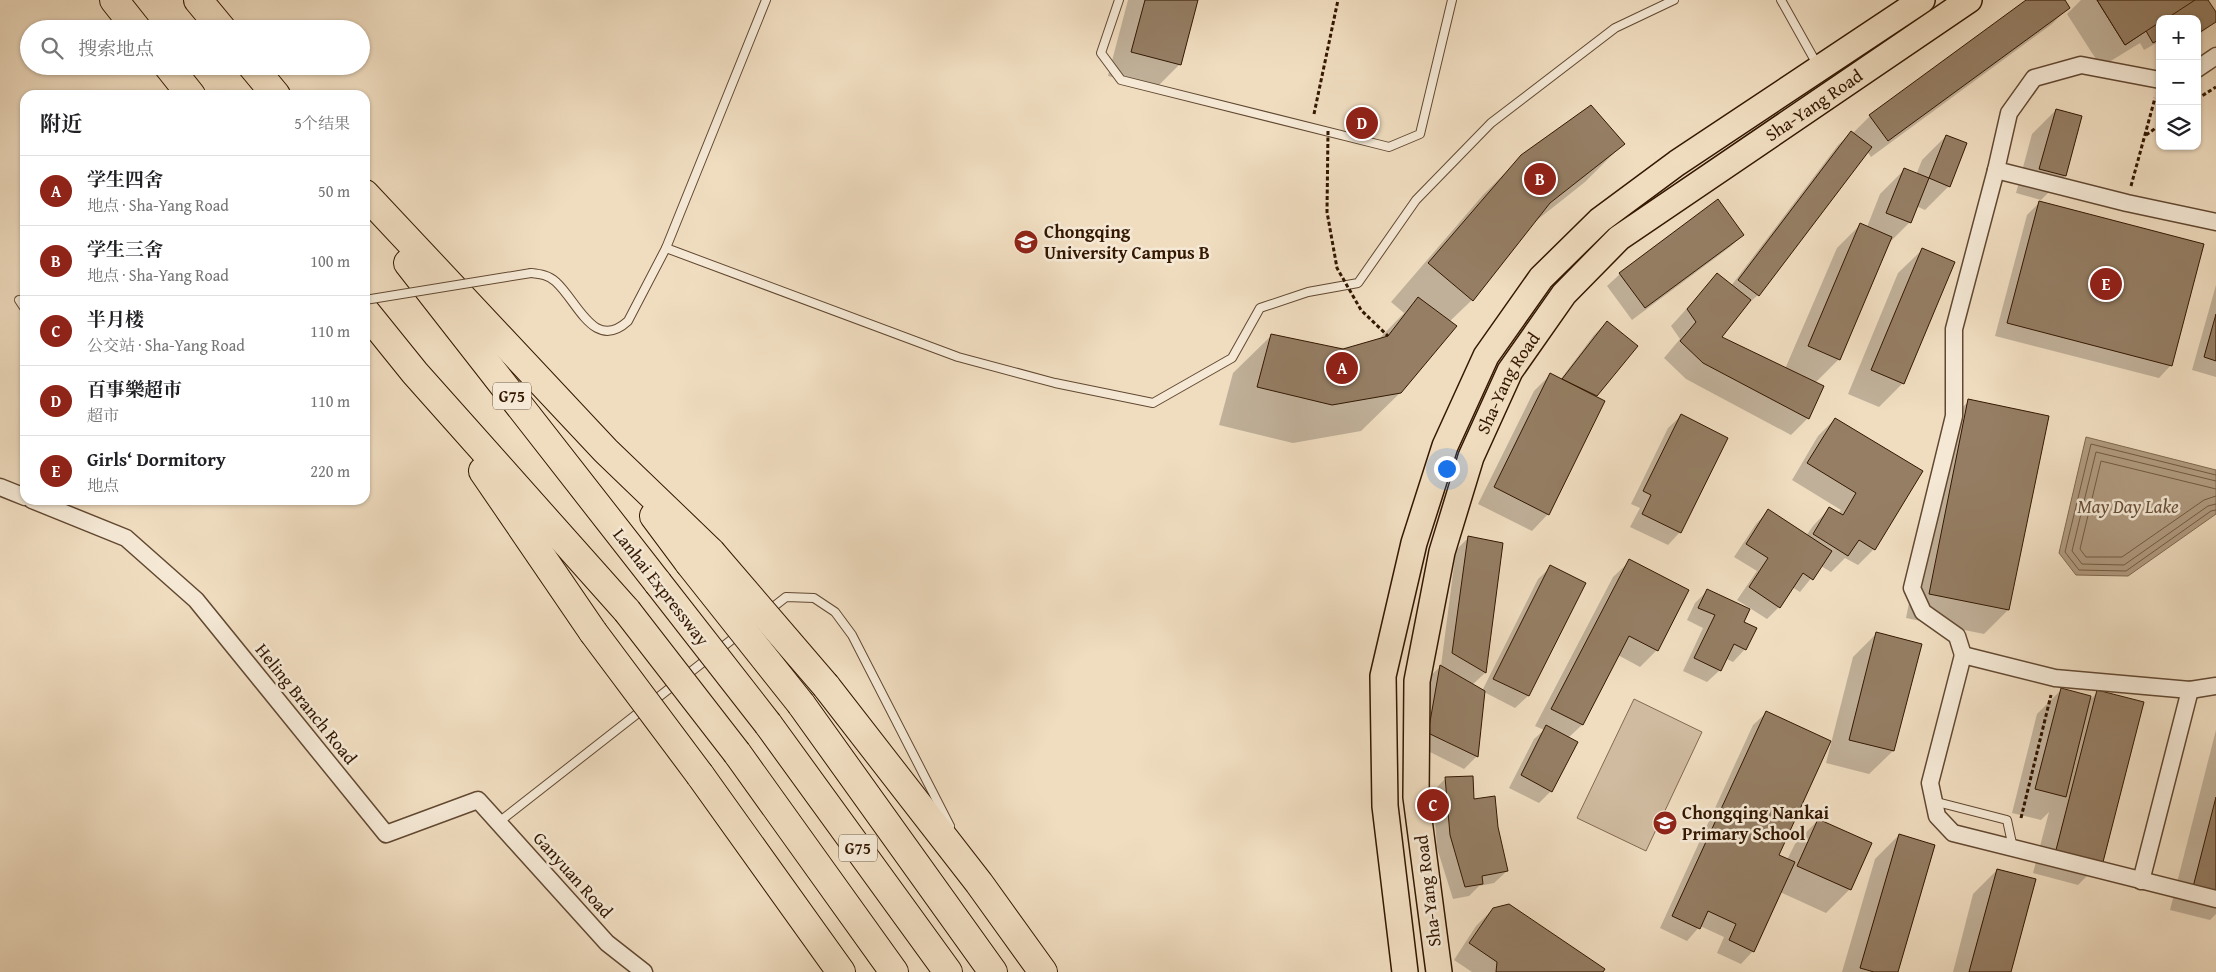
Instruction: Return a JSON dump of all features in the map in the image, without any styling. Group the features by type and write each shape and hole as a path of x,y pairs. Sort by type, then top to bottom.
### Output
{"highway":[{"path":"114,0 131,20"},
{"path":"198,0 215,20"},
{"path":"175,75 187,90"},
{"path":"259,75 272,90"},
{"path":"370,199 606,451 700,557 826,686 979,883 1043,972"},
{"name":"Lanhai Expressway","path":"370,214 768,724 948,972"},
{"name":"G75","path":"370,317 415,373 627,611 737,752 894,972"},
{"path":"415,373 593,632 700,775 840,972"},
{"path":"700,557 801,704 992,972"}],"main road":[{"name":"Sha-Yang Road","path":"1405,972 1402,963 1385,806 1384,676 1414,543 1445,446 1486,356 1541,278 1600,220 1677,163 1922,0"},
{"name":"Sha-Yang Road","path":"1441,969 1416,797 1417,681 1442,552 1471,457 1510,371 1564,294 1618,238 1968,0"}],"street":[{"path":"2201,66 2216,56"},
{"path":"2156,79 2081,65 2034,78 2010,113 1954,329 1954,416 1912,588 1923,612 1957,636 1963,655 1930,783 1932,801 1937,816 1953,833 2216,899"},
{"path":"1996,170 2127,203 2216,222"},
{"path":"0,487 20,495"},
{"name":"Heling Branch Road","path":"44,505 126,538 196,600 386,834 478,800"},
{"path":"1963,655 2055,678 2190,690 2216,686"},
{"path":"2141,881 2190,690"},
{"name":"Ganyuan Road","path":"478,800 607,943 644,972"}],"lane":[{"path":"370,299 531,273 546,275 556,281 592,326 609,332 618,330 628,321 666,248 766,0"},
{"path":"1119,0 1101,53 1121,80 1390,146 1420,134 1452,0"},
{"path":"666,248 958,357 1056,383 1153,403 1232,358 1260,308 1308,292 1358,283 1416,200 1491,123 1615,28 1674,0"},
{"path":"1780,0 1820,69"},
{"path":"755,622 786,598 814,598 835,612 852,635 952,830"},
{"path":"499,822 747,628"},
{"path":"1932,801 2008,820 2013,848"},
{"path":"956,839 979,883"}],"path":[{"path":"1311,127 1338,0"},
{"path":"2201,97 2216,87"},
{"path":"2127,203 2156,95"},
{"path":"2145,136 2156,128"},
{"path":"1328,132 1327,212 1338,268 1362,310 1388,336"},
{"path":"2013,848 2055,678"}],"shaded area":[{"path":"1634,699 1702,732 1646,851 1577,818"}],"water":[{"name":"May Day Lake","path":"2086,437 2216,470 2216,514 2128,576 2076,575 2059,553"}],"building":[{"path":"1145,0 1198,0 1181,65 1131,52"},
{"path":"2026,0 2065,0 2070,8 1888,141 1869,115"},
{"path":"2097,0 2208,0 2216,12 2216,22 2201,31 2201,15 2156,15 2156,41 2153,43 2146,31 2125,45"},
{"path":"2097,0 2195,0 2172,15 2156,15 2156,25 2125,45"},
{"path":"1591,105 1625,144 1550,203 1473,301 1428,263 1521,155"},
{"path":"2056,109 2082,116 2066,176 2039,169"},
{"path":"1851,131 1872,147 1759,296 1738,280"},
{"path":"1946,135 1967,143 1950,187 1929,178"},
{"path":"1904,168 1929,178 1911,223 1886,213"},
{"path":"1718,199 1744,235 1645,308 1619,273"},
{"path":"2039,201 2204,244 2172,366 2007,323"},
{"path":"1860,223 1892,237 1840,360 1808,346"},
{"path":"1922,248 1955,262 1904,384 1871,370"},
{"path":"1717,273 1751,300 1722,337 1824,386 1809,419 1703,363 1680,341 1696,322 1687,309"},
{"path":"1418,297 1457,326 1401,393 1332,405 1257,387 1271,334 1343,349 1388,336"},
{"path":"2216,314 2216,361 2204,357"},
{"path":"1607,321 1638,346 1597,396 1562,379"},
{"path":"1550,373 1605,401 1549,515 1494,487"},
{"path":"1968,399 2049,416 2009,610 1929,594"},
{"path":"1681,414 1728,438 1681,533 1642,514 1651,495 1643,491"},
{"path":"1835,418 1923,471 1875,550 1859,540 1848,556 1813,534 1829,507 1843,515 1856,493 1807,463"},
{"path":"1768,509 1832,551 1813,580 1803,573 1780,608 1749,587 1768,558 1746,544"},
{"path":"1468,536 1503,543 1486,673 1452,653"},
{"path":"1629,559 1689,590 1658,651 1629,636 1583,725 1551,709"},
{"path":"1550,565 1586,583 1529,696 1493,679"},
{"path":"1707,589 1750,609 1744,622 1757,628 1746,650 1734,644 1721,671 1694,658 1715,615 1698,608"},
{"path":"1876,632 1922,644 1894,751 1849,740"},
{"path":"1440,665 1485,691 1478,757 1428,733"},
{"path":"2061,688 2091,696 2066,797 2035,789"},
{"path":"2097,690 2144,702 2103,862 2056,850"},
{"path":"1766,711 1831,741 1779,855 1795,862 1754,952 1729,940 1736,924 1708,911 1700,929 1672,916"},
{"path":"1546,725 1578,742 1552,792 1521,775"},
{"path":"1473,776 1474,799 1495,796 1498,827 1508,871 1482,876 1483,884 1465,887 1450,835 1445,777"},
{"path":"2216,797 2216,893 2193,887"},
{"path":"1818,819 1872,843 1851,890 1797,866"},
{"path":"1899,834 1935,845 1898,972 1874,972 1860,968"},
{"path":"1997,869 2036,879 2011,972 1969,972"},
{"path":"1509,904 1605,969 1603,972 1496,972 1497,962 1469,943 1493,908"}],"place":[{"name":"百事樂超市","path":"1362,123"},
{"name":"学生三舍","path":"1540,179"},
{"name":"Chongqing University Campus B","path":"1026,242"},
{"name":"Girls‘ Dormitory","path":"2106,284"},
{"name":"学生四舍","path":"1342,368"},
{"name":"半月楼","path":"1433,805"},
{"name":"Chongqing Nankai Primary School","path":"1665,823"}]}
